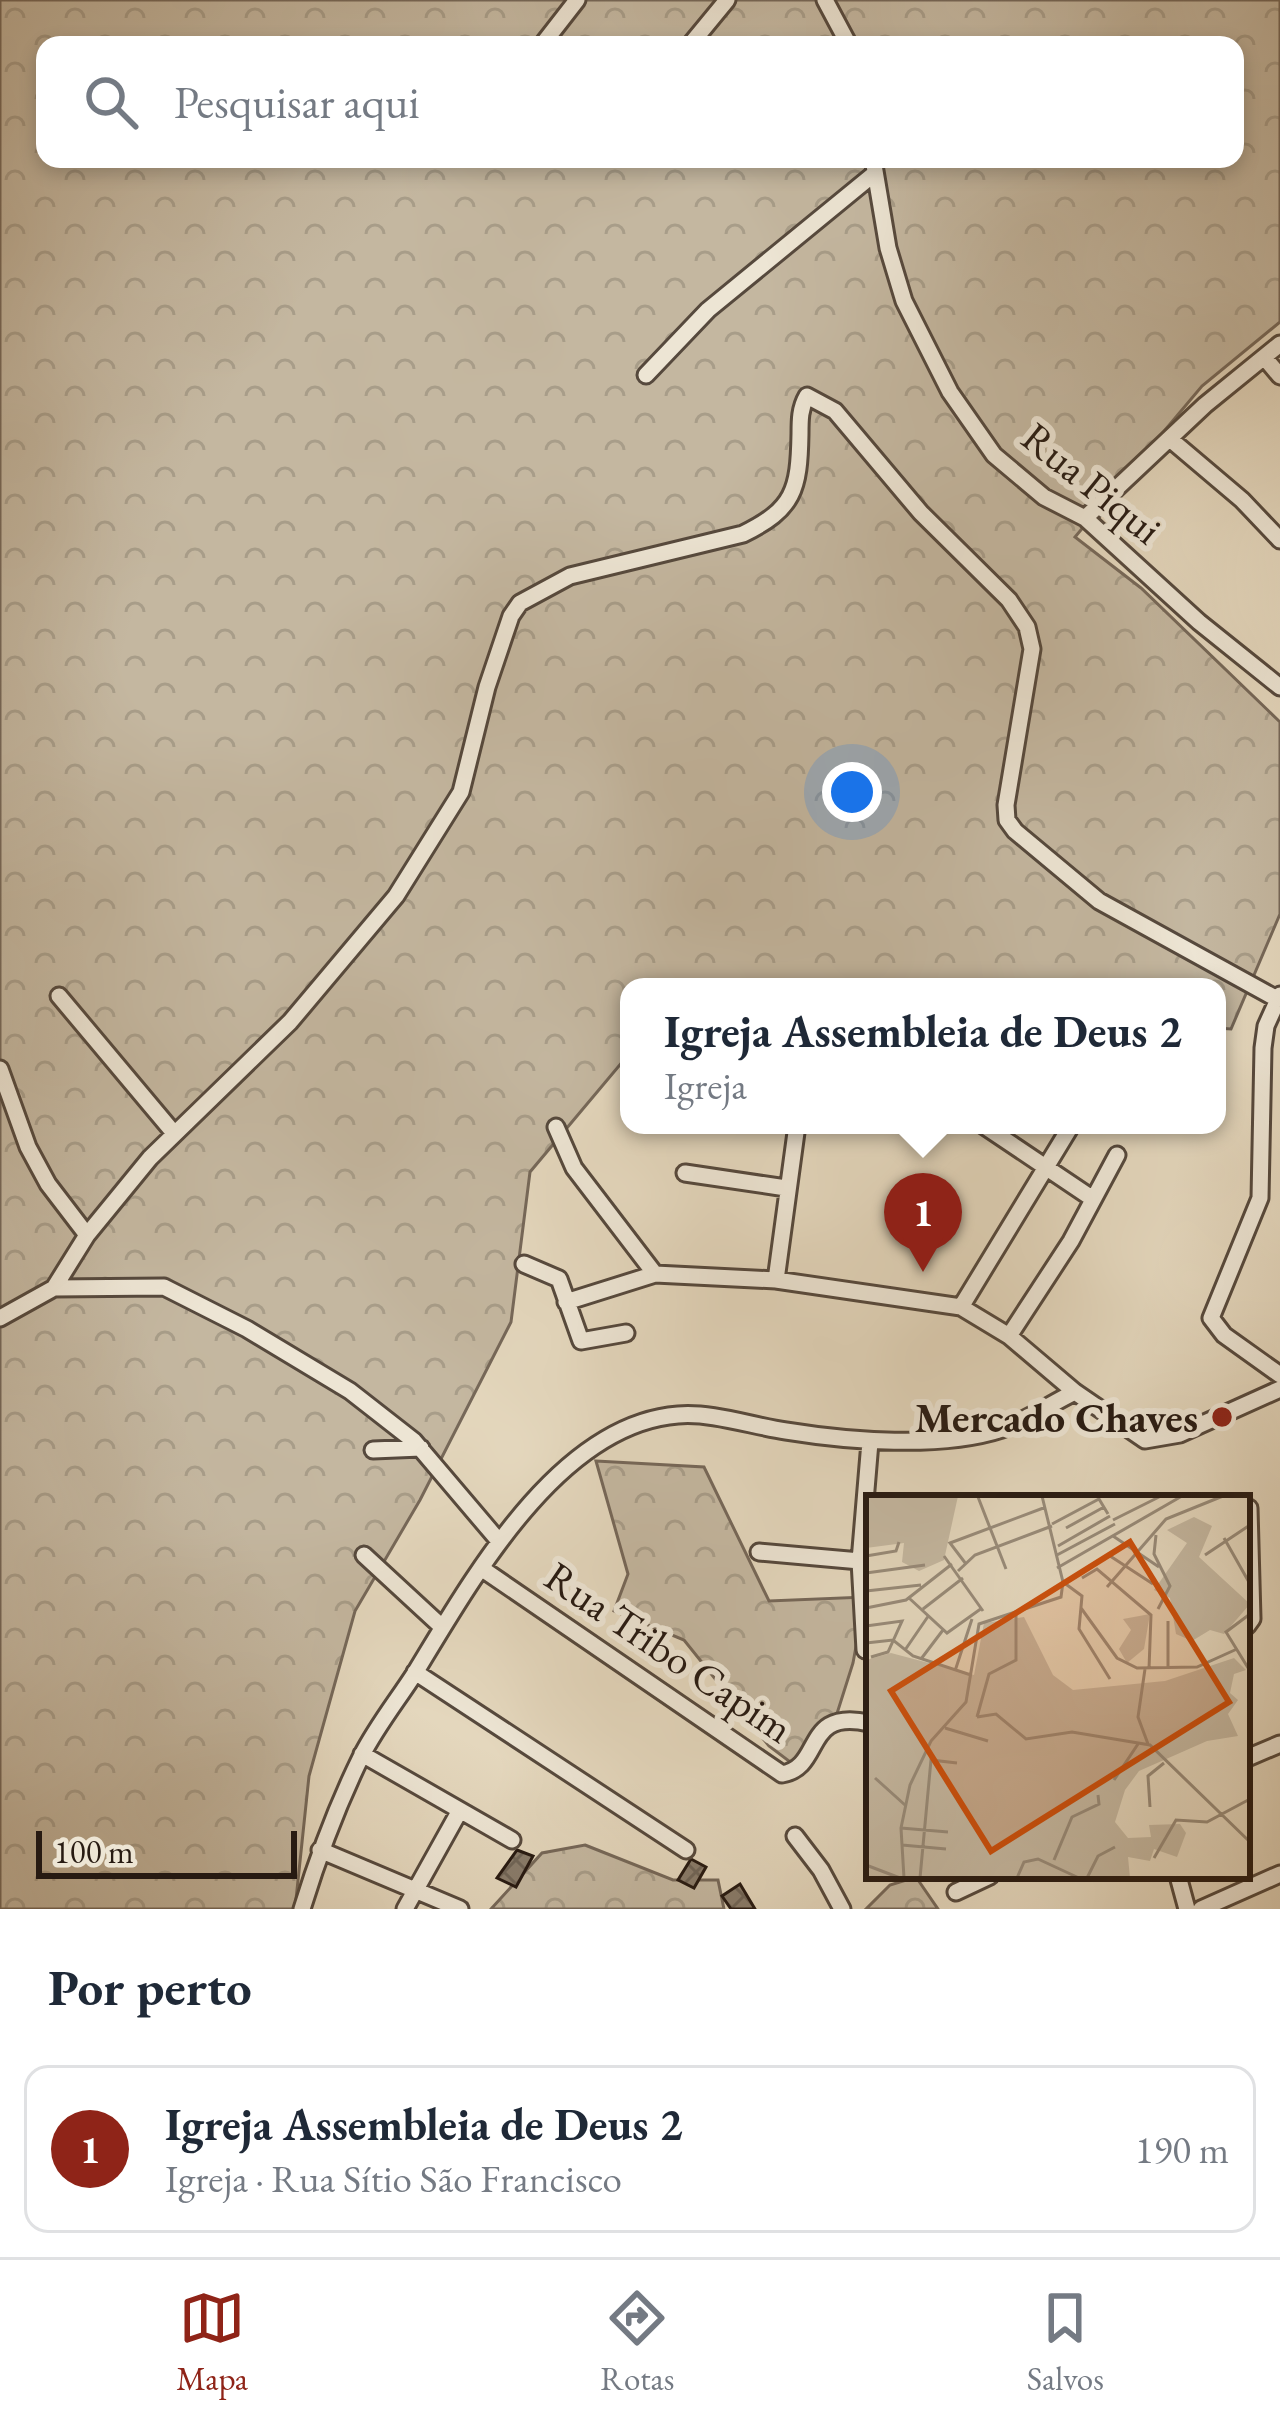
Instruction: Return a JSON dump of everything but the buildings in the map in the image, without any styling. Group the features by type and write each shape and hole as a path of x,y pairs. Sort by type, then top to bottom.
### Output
{"street":[{"path":"549,36 577,0"},
{"path":"698,36 728,0"},
{"path":"825,0 844,36"},
{"path":"646,375 708,310 871,168"},
{"name":"Rua Piqui","path":"873,168 888,248 904,301 950,392 994,455 1021,481 1062,509 1085,518 1199,622 1280,687"},
{"path":"1085,518 1280,344"},
{"path":"1264,357 1280,376"},
{"path":"0,1318 53,1288 88,1235 173,1132 290,1022 370,929 461,792 487,687 511,616 520,603 570,576 742,534 769,521 793,496 803,401 811,396 853,430 921,513 1009,600 1027,627 1032,649 1006,805 1007,820 1015,831 1099,901 1279,997 1263,1048 1260,1198 1211,1318 1224,1335 1280,1375"},
{"path":"1170,439 1280,540"},
{"path":"59,997 173,1132"},
{"path":"0,1070 28,1147 48,1184 88,1235"},
{"path":"556,1126 574,1168 655,1274"},
{"path":"776,1280 795,1134"},
{"path":"997,1134 1093,1199"},
{"path":"961,1307 1067,1134"},
{"path":"1009,1336 1117,1154"},
{"path":"685,1173 786,1188"},
{"path":"524,1264 556,1276 581,1341 626,1333"},
{"path":"566,1302 655,1274 776,1280 961,1307 1009,1336 1075,1393 1145,1440 1180,1434 1280,1389"},
{"path":"53,1288 164,1287 177,1292 350,1391 421,1448 499,1540"},
{"path":"302,1909 320,1850 362,1754 442,1627 499,1540 531,1502 608,1438 657,1418 703,1417 870,1442 908,1442 997,1431 1075,1393"},
{"path":"865,1650 860,1561 870,1442"},
{"path":"373,1450 421,1448"},
{"path":"1250,1545 1250,1622"},
{"path":"759,1552 860,1561"},
{"path":"364,1555 442,1627"},
{"name":"Rua Tribo Capim","path":"481,1568 782,1774 794,1771 823,1730 838,1720 866,1723"},
{"path":"415,1672 686,1850"},
{"path":"1250,1757 1280,1744"},
{"path":"362,1754 512,1840"},
{"path":"405,1909 459,1812"},
{"path":"795,1836 842,1909"},
{"path":"320,1850 460,1909"},
{"path":"1201,1909 1280,1874"},
{"path":"956,1892 984,1879"},
{"path":"1179,1879 1187,1909"}],"green space":[{"path":"0,0 1280,0 1280,322 1202,386 1075,537 1141,588 1280,722 1280,914 1231,1029 1226,1029 1226,978 620,978 620,1065 530,1172 511,1322 420,1500 355,1611 309,1776 295,1909 0,1909"},
{"path":"596,1461 704,1467 769,1601 865,1597 853,1663 834,1723 798,1768 769,1746 684,1640 614,1611 628,1574"},
{"path":"585,1845 673,1880 718,1880 724,1909 491,1909 542,1853"},
{"path":"917,1879 938,1909 866,1909 890,1885"}],"place":[{"name":"Igreja Assembleia de Deus 2","path":"923,1272"},
{"name":"Mercado Chaves","path":"1222,1417"}]}
